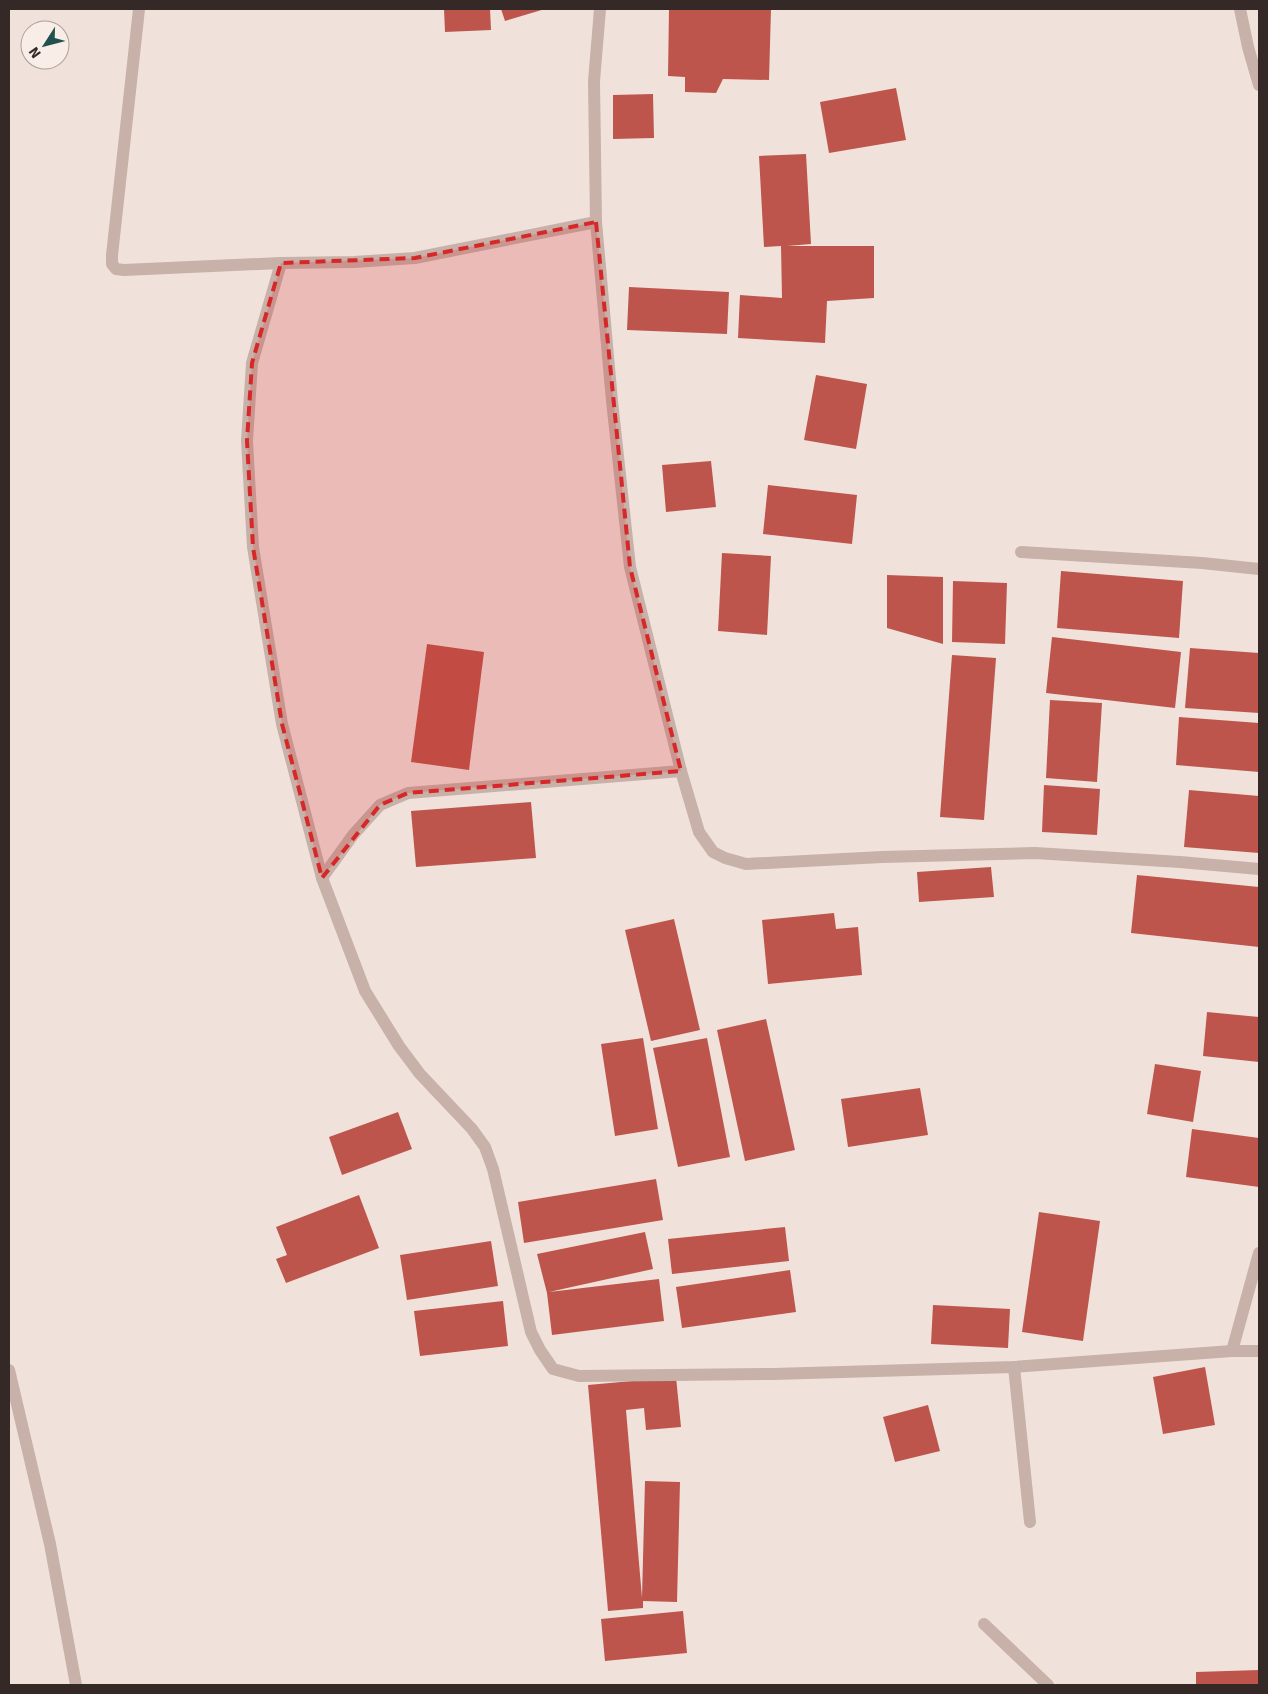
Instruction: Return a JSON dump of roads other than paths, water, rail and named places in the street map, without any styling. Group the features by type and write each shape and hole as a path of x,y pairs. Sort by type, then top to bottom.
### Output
{"street":[{"path":"139,9 112,264 116,269 354,262 414,258 596,222"},
{"path":"600,9 594,81 596,222 612,401 630,567 698,832 712,852 746,864 882,857 1035,853 1259,869"},
{"path":"1240,9 1259,85"},
{"path":"281,263 252,363 247,441 253,547 282,724 322,878 365,991 399,1046 420,1074 472,1129 484,1147 493,1169 531,1332 540,1350 553,1368 579,1376 772,1374 1014,1366 1232,1351 1259,1351"},
{"path":"1021,552 1202,563 1259,569"},
{"path":"322,878 353,835 380,805 408,792 681,771"},
{"path":"1232,1351 1259,1253"},
{"path":"1014,1366 1030,1522"},
{"path":"9,1370 50,1544 76,1685"},
{"path":"984,1624 1048,1685"}]}
